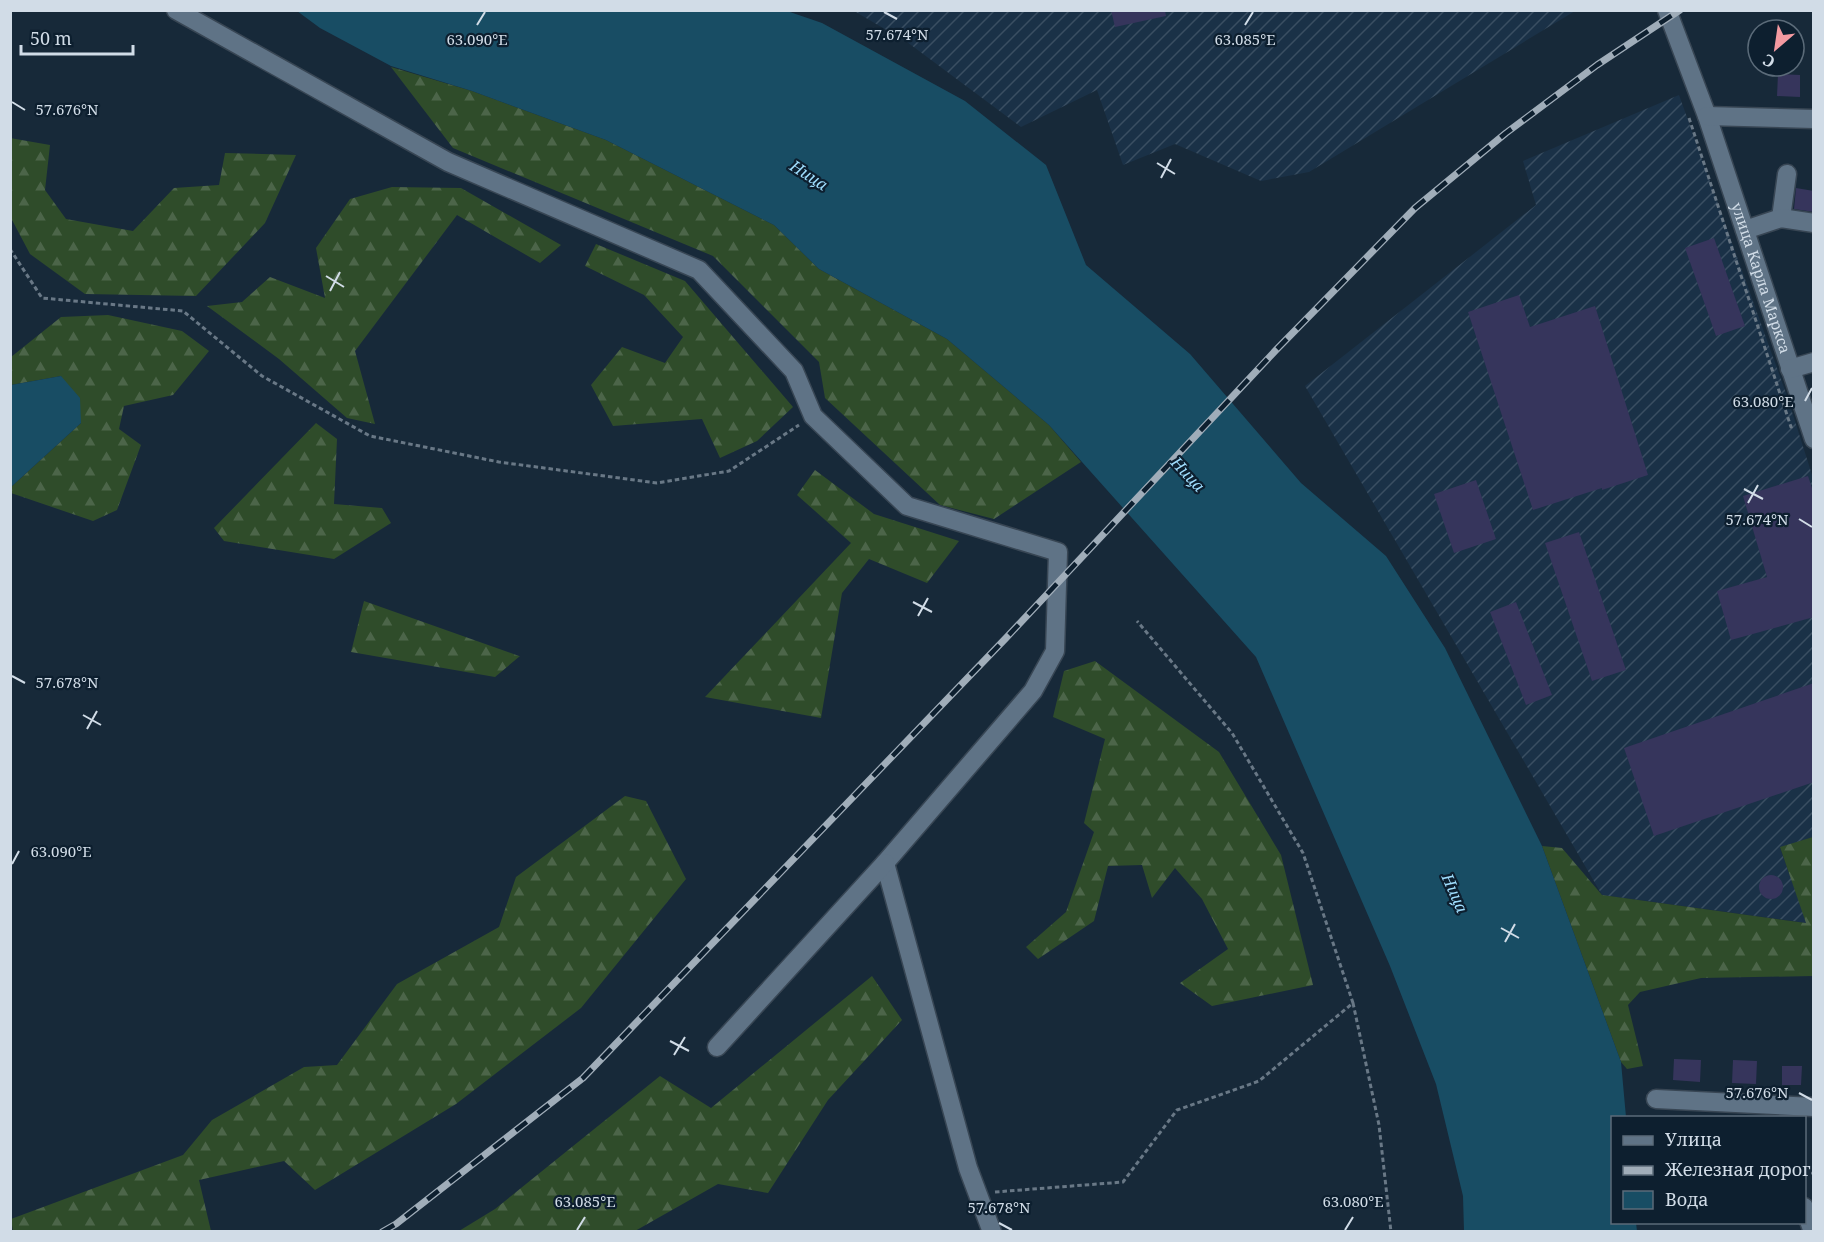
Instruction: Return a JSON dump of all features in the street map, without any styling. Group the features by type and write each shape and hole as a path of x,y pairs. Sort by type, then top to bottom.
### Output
{"street":[{"path":"176,10 448,162 699,270 794,371 813,416 907,506 1058,552 1055,651 1033,691 885,863 717,1047"},
{"name":"улица Карла Маркса","path":"1666,10 1707,116 1814,439"},
{"path":"1707,116 1814,119"},
{"path":"1780,218 1787,174"},
{"path":"1745,230 1780,218 1814,223"},
{"path":"1790,369 1814,362"},
{"path":"885,863 968,1168 992,1232"},
{"path":"1656,1099 1773,1110 1814,1107"},
{"path":"1806,1212 1813,1232"}],"path":[{"path":"10,249 42,298 183,311 262,376 370,436 499,462 657,483 729,471 813,416"},
{"path":"1137,621 1232,734 1303,853 1353,1003 1379,1125 1391,1232"},
{"path":"978,1194 1123,1182 1178,1110 1259,1081 1353,1003"}],"shaded area":[{"path":"854,11 1575,11 1309,172 1261,181 1175,144 1123,165 1097,90 1021,127 907,42"},
{"path":"1679,95 1787,396 1813,478 1813,837 1780,848 1807,923 1602,895 1305,386 1536,205 1523,161"}],"green space":[{"path":"391,67 472,91 606,140 774,225 819,269 947,339 1049,425 1081,462 994,519 940,505 825,398 819,362 713,256 453,148"},
{"path":"10,138 50,145 45,190 66,219 133,231 174,188 219,185 225,153 296,155 265,223 196,296 85,294 30,254 11,218"},
{"path":"392,187 461,188 561,245 540,263 457,215 355,351 375,424 347,418 279,359 207,306 242,302 270,277 325,298 316,248 350,199"},
{"path":"596,244 685,281 793,407 757,441 720,458 702,419 613,426 591,385 622,347 665,363 683,337 644,295 585,266"},
{"path":"108,315 182,331 209,351 173,395 124,406 119,429 141,445 117,510 93,521 11,493 11,487 81,423 61,376 11,385 11,357 61,317"},
{"path":"316,423 337,439 334,504 382,508 391,523 334,559 224,541 214,528"},
{"path":"815,470 874,514 959,541 927,583 869,559 842,593 821,718 705,697 851,543 797,495"},
{"path":"364,601 520,656 495,677 351,652"},
{"path":"1095,661 1219,752 1281,855 1313,985 1212,1006 1180,983 1228,949 1202,899 1175,868 1152,898 1142,865 1108,866 1094,921 1038,959 1026,947 1066,912 1094,832 1084,823 1105,739 1053,717 1064,671"},
{"path":"625,796 646,801 686,879 581,1008 456,1104 315,1190 284,1161 199,1180 211,1231 13,1231 11,1219 183,1155 212,1120 304,1067 337,1065 397,984 499,927 516,877"},
{"path":"1813,837 1813,976 1701,978 1640,992 1628,1005 1643,1066 1627,1069 1621,1062 1542,846 1562,848 1602,895 1806,923 1780,847"},
{"path":"872,976 902,1020 828,1100 768,1193 718,1184 635,1231 459,1231 495,1209 660,1076 711,1108"}],"water":[{"name":"Ница","path":"297,11 787,11 822,23 965,101 1046,165 1086,265 1190,354 1301,483 1386,556 1445,648 1542,846 1621,1062 1626,1116 1611,1116 1611,1224 1636,1224 1637,1231 1464,1231 1463,1196 1436,1084 1390,966 1256,657 1049,425 947,339 819,269 774,225 606,140 472,91 391,66 320,28"},
{"path":"61,376 80,398 81,423 11,487 11,385"}],"building":[{"path":"1111,10 1165,10 1166,16 1115,27"},
{"path":"1778,78 1800,78 1800,97 1777,96"},
{"path":"1796,188 1814,191 1814,212 1794,209"},
{"path":"1714,238 1745,326 1716,336 1685,248"},
{"path":"1519,295 1530,327 1595,306 1648,475 1533,510 1468,312"},
{"path":"1808,476 1814,494 1814,617 1731,640 1717,591 1767,577 1743,496"},
{"path":"1476,480 1496,539 1454,553 1434,494"},
{"path":"1579,532 1626,670 1592,681 1545,543"},
{"path":"1516,602 1552,695 1526,705 1490,612"},
{"path":"1814,683 1814,782 1654,836 1624,748"},
{"path":"1771,875 1779,879 1783,887 1779,895 1771,899 1763,895 1759,887 1763,879"},
{"path":"1674,1059 1701,1060 1700,1082 1673,1080"},
{"path":"1733,1060 1757,1061 1756,1084 1732,1083"},
{"path":"1782,1066 1802,1066 1801,1085 1782,1085"}],"railway":[{"path":"382,1232 396,1224 583,1078 1006,638 1276,350 1415,208 1506,133 1597,65 1680,10"}]}
